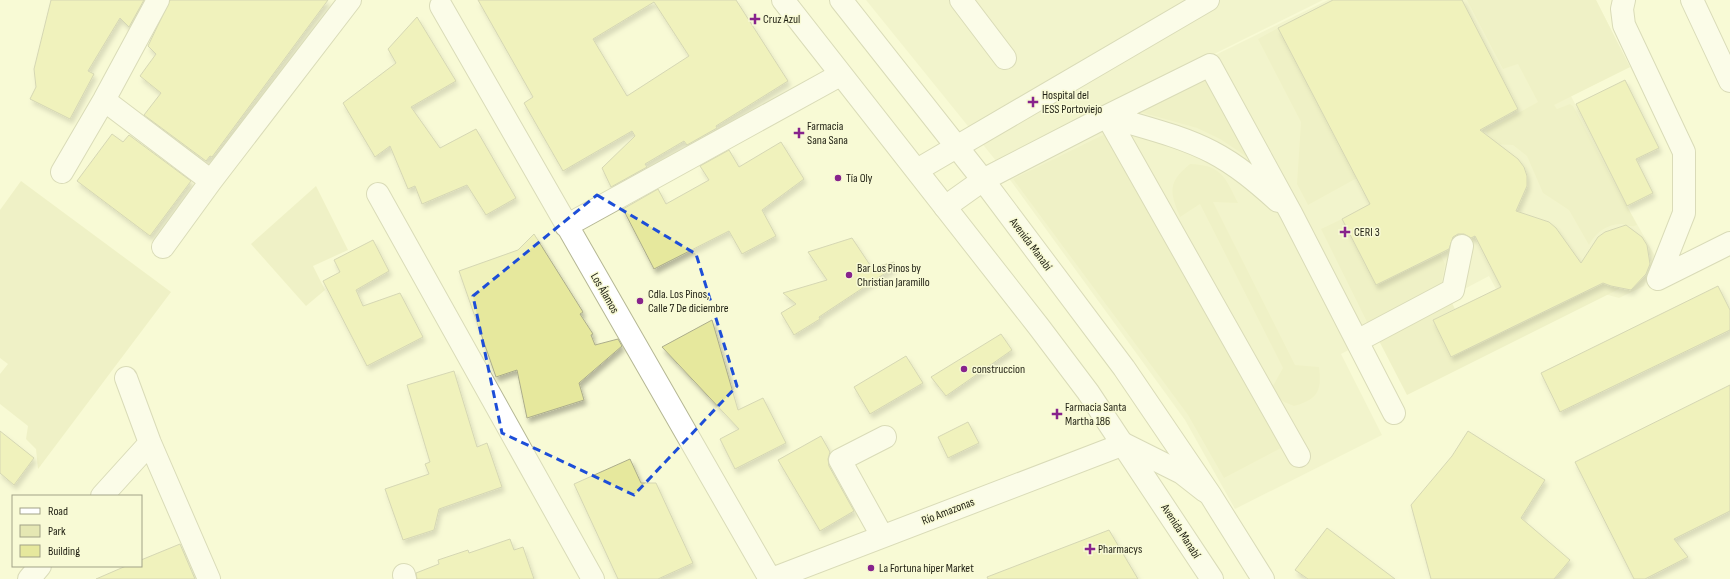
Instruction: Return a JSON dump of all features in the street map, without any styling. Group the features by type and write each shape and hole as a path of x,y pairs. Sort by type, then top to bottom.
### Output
{"street":[{"path":"62,172 104,100 158,0"},
{"path":"163,247 211,181 350,0"},
{"name":"Avenida Manabí","path":"783,0 840,75 917,170 1039,327 1124,444 1212,579"},
{"name":"Avenida Manabí","path":"842,0 983,180 1124,368 1211,496 1263,579"},
{"path":"961,0 1005,58"},
{"path":"917,170 1208,0"},
{"path":"1624,0 1622,9 1624,25 1684,152 1684,213 1658,279 1730,243"},
{"path":"1692,0 1730,81"},
{"name":"Los Álamos","path":"441,6 566,226 771,579"},
{"path":"945,207 983,180 1210,65 1291,213 1394,413"},
{"path":"566,226 840,75"},
{"path":"104,100 211,181"},
{"path":"1107,116 1183,140 1212,152 1234,165 1262,186 1291,213"},
{"path":"1107,116 1299,456"},
{"path":"378,194 593,579"},
{"path":"1357,341 1453,290 1462,246"},
{"path":"126,378 150,443 209,579"},
{"path":"882,536 840,460 885,437"},
{"path":"103,495 150,443"},
{"name":"Avenida Manabí","path":"1124,444 1182,473 1211,496"},
{"name":"Río Amazonas","path":"771,579 1124,444"},
{"path":"29,579 40,567"},
{"path":"41,567 47,579"}],"highlighted area":[{"path":"597,195 696,254 737,386 634,495 502,433 473,296"}],"shaded area":[{"name":"CERI 3","path":"866,0 1323,0 1015,153 1328,0 1596,0 1630,67 1571,96 1627,206 1656,258 1644,286 1619,298 1597,292 1520,333 1489,276 1341,354 1382,435 1235,509 1185,420 997,162"}],"green space":[{"path":"1467,0 1596,0 1630,67 1554,105 1557,109 1570,104 1573,106 1637,225 1631,226 1617,224 1607,227 1598,233 1589,245 1569,210 1543,193 1527,156 1513,145 1492,144 1486,131 1538,102 1518,64 1503,69"},
{"path":"1278,28 1357,178 1308,205 1297,184 1301,122 1258,39"},
{"path":"1207,76 1253,161 1220,139 1197,128 1140,112"},
{"path":"1107,133 1285,446 1224,478 1188,415 1013,179"},
{"path":"1190,164 1209,167 1216,170 1226,179 1238,203 1213,202 1295,365 1319,367 1320,382 1317,393 1302,403 1294,406 1284,402 1270,391 1283,368 1200,204 1180,217 1174,200 1174,182 1183,170"},
{"path":"21,181 171,292 38,469 36,449 26,439 28,426 0,404 0,374 8,364 0,358 0,210"},
{"path":"316,186 348,250 313,266 325,290 306,306 251,244"},
{"path":"1342,219 1376,285 1440,254 1445,264 1440,292 1370,328 1321,229"},
{"path":"1603,283 1621,288 1407,395 1376,335 1449,297 1455,309 1433,320 1451,357"}],"building":[{"path":"51,0 144,0 129,27 120,18 88,71 94,74 70,119 30,99 36,87 34,69"},
{"path":"170,0 328,0 212,157 210,156 206,161 144,115 161,93 140,76 156,54 148,46"},
{"path":"478,0 736,0 788,81 716,126 717,128 687,145 684,141 645,164 647,167 611,187 602,168 635,136 632,131 563,171 524,103 533,97","holes":["654,2 689,56 627,96 593,39"]},
{"path":"1333,0 1462,0 1518,109 1480,130 1518,159 1524,167 1527,176 1527,186 1516,211 1549,222 1556,228 1581,263 1598,237 1605,232 1626,225 1642,237 1647,245 1650,264 1646,274 1631,290 1603,283 1451,357 1433,320 1501,287 1475,236 1471,238 1464,234 1458,234 1453,237 1449,249 1376,285 1342,219 1370,204 1278,28"},
{"path":"417,17 456,81 411,107 440,148 476,129 516,198 486,215 467,185 422,204 415,186 408,189 390,146 375,157 343,103 396,63 388,49"},
{"path":"1625,80 1659,148 1636,159 1653,193 1627,206 1576,104"},
{"path":"112,134 123,142 129,135 191,181 150,236 77,181"},
{"path":"781,142 804,179 762,210 776,236 742,254 729,231 654,269 623,209 658,189 666,204 709,180 700,166 729,150 739,167"},
{"path":"534,234 583,312 580,314 593,334 591,335 595,345 618,339 622,346 579,383 584,400 527,418 517,370 496,377 459,271 518,250"},
{"path":"852,238 872,268 894,262 896,266 819,317 820,319 794,335 781,313 796,304 783,293 827,280 808,252"},
{"path":"373,240 389,271 356,290 363,306 400,293 423,337 367,366 323,281 340,272 334,260"},
{"path":"1718,286 1730,310 1730,330 1560,412 1541,373"},
{"path":"712,320 738,410 763,398 786,443 735,469 720,439 739,429 662,347"},
{"name":"construccion","path":"1001,334 1012,350 946,396 931,377"},
{"path":"906,356 923,383 870,414 854,387"},
{"path":"454,371 477,447 487,443 502,487 439,509 434,530 403,540 385,489 429,474 425,464 430,462 407,385"},
{"path":"1730,385 1730,511 1674,539 1688,557 1645,579 1634,579 1575,462"},
{"path":"968,422 979,443 948,458 938,437"},
{"path":"0,431 34,458 14,485 0,473"},
{"path":"1468,431 1545,480 1521,518 1570,560 1554,579 1431,579 1411,505 1452,456"},
{"path":"821,436 830,452 828,459 829,466 854,511 820,531 778,460"},
{"path":"630,459 641,483 656,483 693,563 658,579 618,579 574,484"},
{"path":"1327,528 1395,579 1308,579 1295,570"},
{"name":"Pharmacys","path":"1109,530 1138,579 988,579 987,577"},
{"path":"510,539 514,550 523,547 534,579 417,579 416,573 439,564 438,560 468,550 469,553"},
{"path":"180,544 195,579 96,579 124,567 142,567 142,560"}],"place":[{"name":"Cruz Azul","path":"755,19"},
{"name":"Hospital del IESS Portoviejo","path":"1033,102"},
{"name":"Farmacia Sana Sana","path":"799,133"},
{"name":"Tía Oly","path":"838,178"},
{"name":"CERI 3","path":"1345,232"},
{"name":"Bar Los Pinos by Christian Jaramillo","path":"849,275"},
{"name":"Cdla. Los Pinos, Calle 7 De diciembre","path":"640,301"},
{"name":"construccion","path":"964,369"},
{"name":"Farmacia Santa Martha 186","path":"1057,414"},
{"name":"Pharmacys","path":"1090,549"},
{"name":"La Fortuna hiper Market","path":"871,568"}]}
